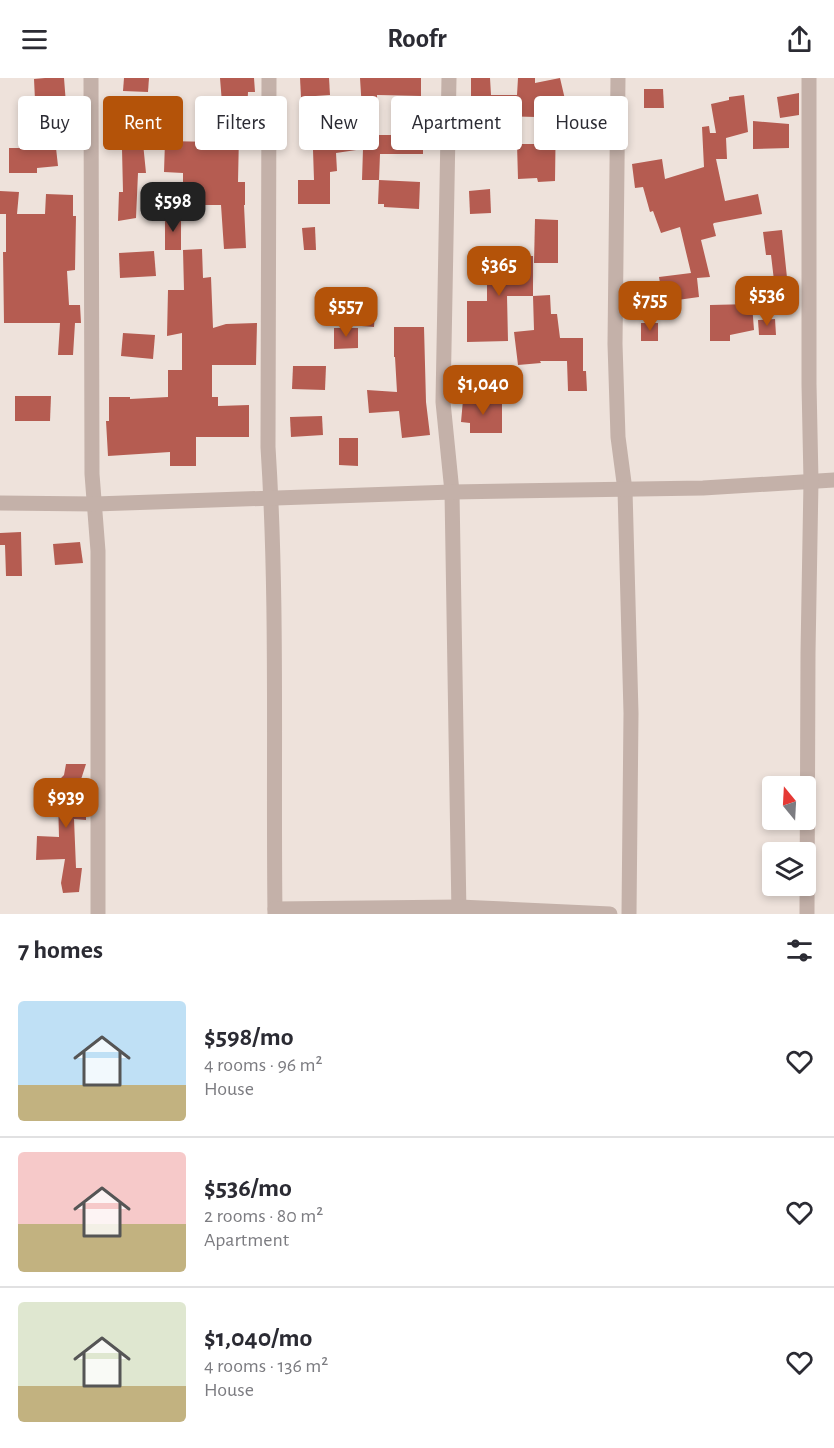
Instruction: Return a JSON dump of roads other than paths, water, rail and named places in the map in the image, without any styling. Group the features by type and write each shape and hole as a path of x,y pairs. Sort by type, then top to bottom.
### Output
{"street":[{"path":"91,78 92,474 98,551 98,914"},
{"path":"269,78 268,447 275,619 275,912 459,910 610,914"},
{"path":"449,78 443,402 452,492 459,910"},
{"path":"618,78 615,344 618,437 625,490 631,713 629,914"},
{"path":"807,914 811,481 808,384 808,78"},
{"path":"0,503 94,504 452,492 703,488 834,480"}]}
